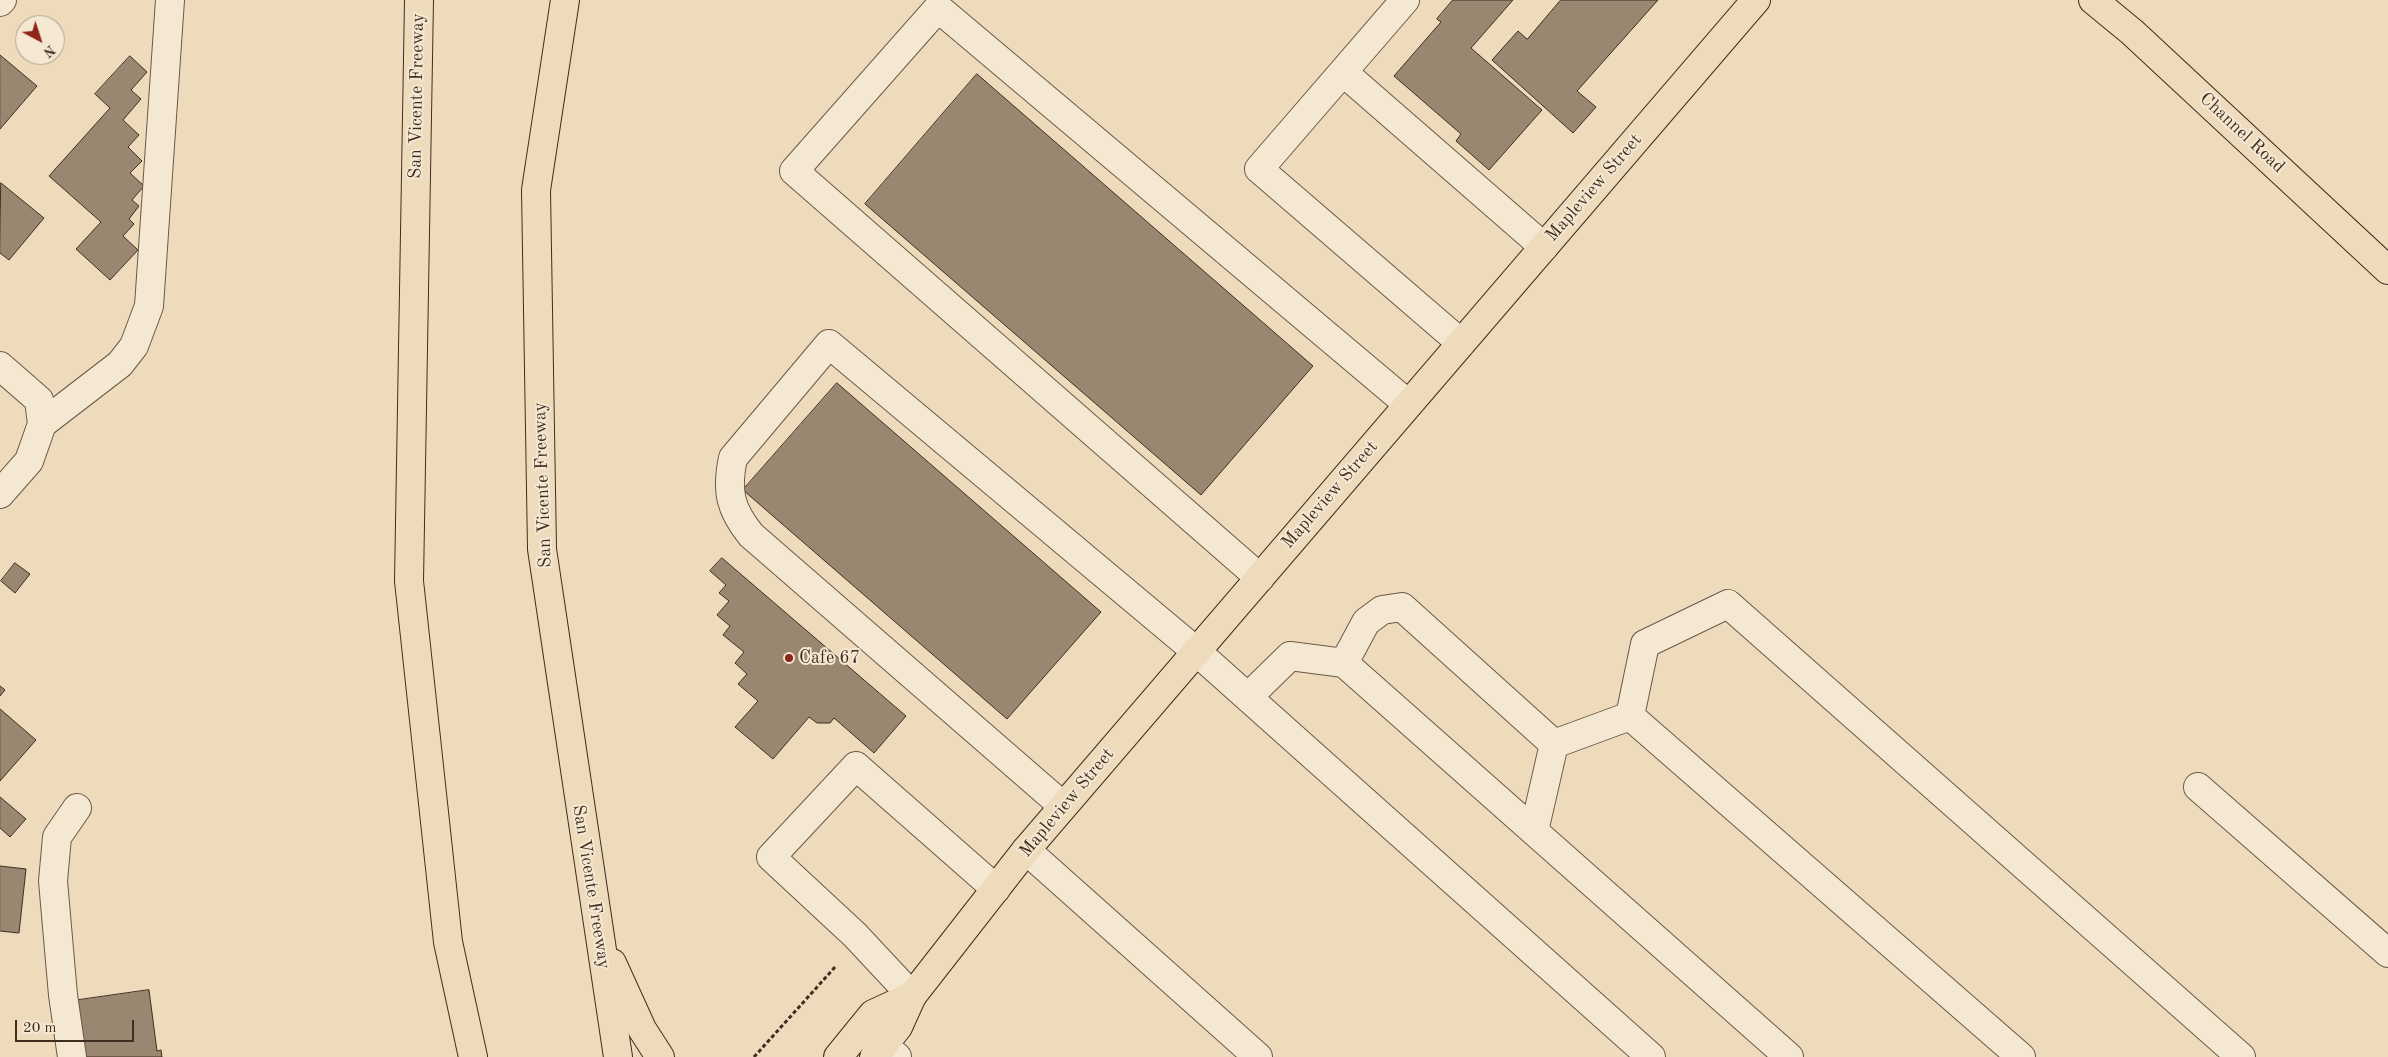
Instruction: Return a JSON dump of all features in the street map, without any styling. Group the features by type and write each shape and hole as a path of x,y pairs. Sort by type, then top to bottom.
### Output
{"main road":[{"name":"San Vicente Freeway","path":"419,0 409,581 448,942 473,1057"},
{"name":"San Vicente Freeway","path":"565,0 536,190 542,549 598,934 618,1057"},
{"name":"Mapleview Street","path":"885,1053 912,996 1026,850 1756,0"},
{"name":"Channel Road","path":"2093,0 2132,32 2388,270"},
{"path":"598,934 642,1029 660,1057"},
{"name":"Mapleview Street","path":"838,1057 873,1014 912,996"}],"street":[{"path":"1405,0 1259,169 1461,343"},
{"path":"42,424 120,364 134,346 149,306 163,5"},
{"path":"1260,578 794,171 938,8 1408,404"},
{"path":"1343,72 1544,247"},
{"path":"1064,806 751,535 738,518 730,497 729,477 733,458 829,344 1197,652 1651,1057"},
{"path":"0,366 39,400 42,424 29,461 0,494"},
{"path":"1630,716 1645,644 1728,604 2241,1057"},
{"path":"1344,663 1366,622 1382,610 1402,607 1554,744"},
{"path":"1248,697 1290,656 1344,663 1789,1057"},
{"path":"1554,744 1630,716"},
{"path":"1630,716 2021,1057"},
{"path":"1534,831 1554,744"},
{"path":"912,996 860,939 771,858 856,766 996,889"},
{"path":"2198,787 2388,953"},
{"path":"72,1057 63,995 53,881 57,837 77,808"},
{"path":"1026,850 1258,1057"}],"path":[{"path":"754,1057 860,939"}],"building":[{"path":"1453,0 1513,0 1471,48 1542,110 1489,170 1456,141 1461,134 1394,76 1441,22 1437,19"},
{"path":"1561,0 1658,0 1577,91 1596,107 1573,133 1492,60 1518,31 1527,39"},
{"path":"0,55 37,86 0,129"},
{"path":"130,56 147,72 131,90 141,99 123,120 139,135 128,147 142,161 130,173 144,186 132,200 139,206 129,219 134,224 123,236 138,250 110,280 76,249 101,222 49,176 110,108 95,94"},
{"path":"977,74 1313,366 1201,495 865,204"},
{"path":"1,183 44,218 9,260 0,253"},
{"path":"837,383 1101,612 1007,719 743,490"},
{"name":"Cafe 67","path":"722,558 906,716 874,753 834,718 830,723 817,723 809,717 773,759 735,727 758,701 738,684 747,674 735,663 744,652 723,635 730,626 717,615 729,601 719,593 726,585 710,571"},
{"path":"15,563 30,574 15,593 1,581"},
{"path":"0,686 5,690 0,696"},
{"path":"0,709 36,740 0,781"},
{"path":"0,797 26,819 10,837 0,828"},
{"path":"0,866 26,869 19,933 0,931"},
{"path":"149,990 157,1051 161,1050 162,1057 80,1057 72,1001"}],"place":[{"name":"Cafe 67","path":"789,658"}]}
